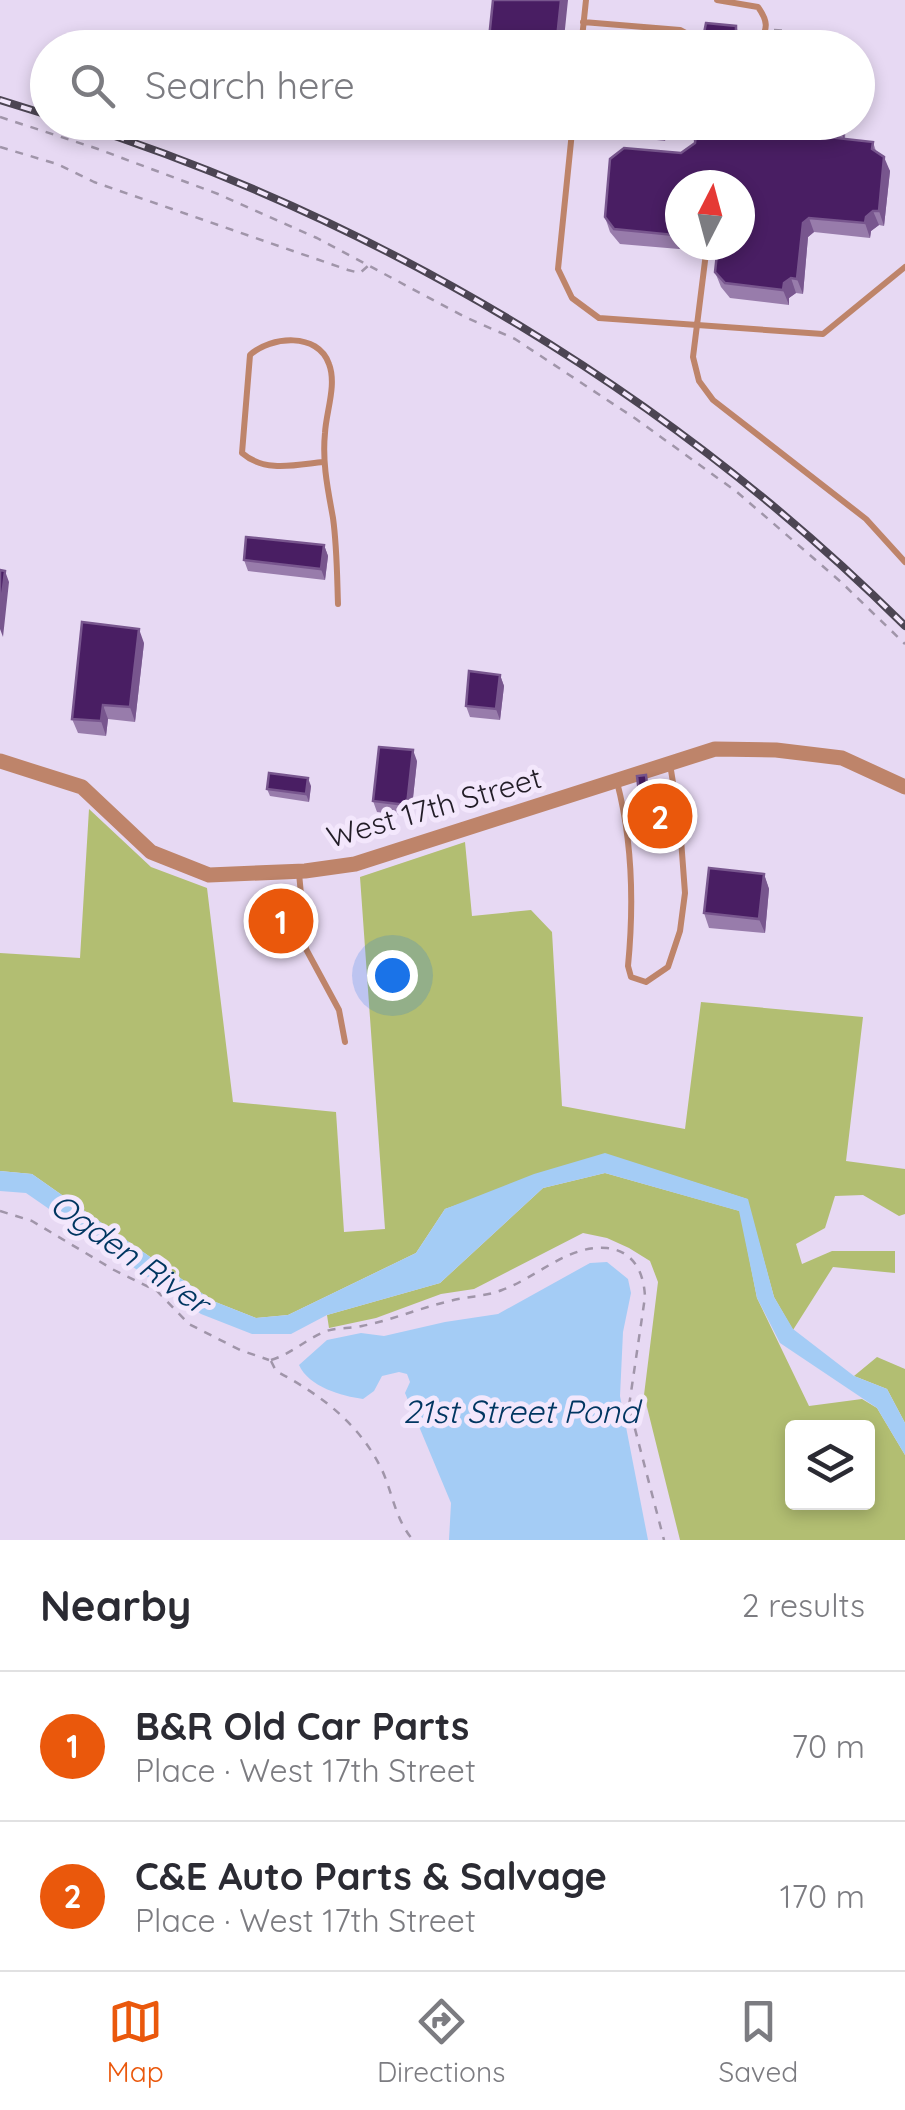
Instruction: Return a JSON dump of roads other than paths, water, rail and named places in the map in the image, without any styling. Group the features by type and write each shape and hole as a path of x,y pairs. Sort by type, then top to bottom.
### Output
{"street":[{"name":"West 17th Street","path":"0,761 82,787 150,852 210,875 298,872 355,864 715,749 776,750 842,758 905,787"}],"lane":[{"path":"583,30 586,0"},
{"path":"718,0 758,8 766,17 766,30"},
{"path":"584,22 680,30"},
{"path":"571,140 558,269 572,298 599,318 822,334 905,267"},
{"path":"706,260 694,357 699,381 713,400 866,520 905,562"},
{"path":"324,462 276,467 252,462 242,454 250,355 261,345 277,339 295,340 316,348 328,360 332,379 324,462 337,557 338,604"},
{"path":"616,780 628,833 632,882 628,966 631,977 646,982 668,967 680,931 685,894 670,764"},
{"path":"298,872 306,949 339,1010 346,1042"}],"water":[{"name":"Ogden River","path":"605,1153 748,1199 774,1297 793,1329 854,1376 887,1389 905,1423 905,1455 877,1408 780,1343 757,1298 739,1211 605,1173 543,1188 440,1283 327,1315 291,1334 252,1334 201,1314 26,1193 0,1191 0,1171 32,1174 213,1301 256,1318 288,1315 416,1253 445,1209 534,1174"},
{"name":"21st Street Pond","path":"607,1262 628,1279 631,1293 623,1332 620,1396 648,1540 449,1540 451,1503 405,1393 410,1382 407,1374 382,1376 374,1391 363,1399 318,1385 299,1365 327,1340 361,1333 384,1336 498,1314 590,1263"}],"railway":[{"path":"0,100 30,109"},
{"path":"124,140 301,210 411,264 518,325 622,392 721,464 816,543 905,626"}],"place":[{"name":"C&E Auto Parts & Salvage","path":"660,816"},
{"name":"B&R Old Car Parts","path":"281,921"}]}
